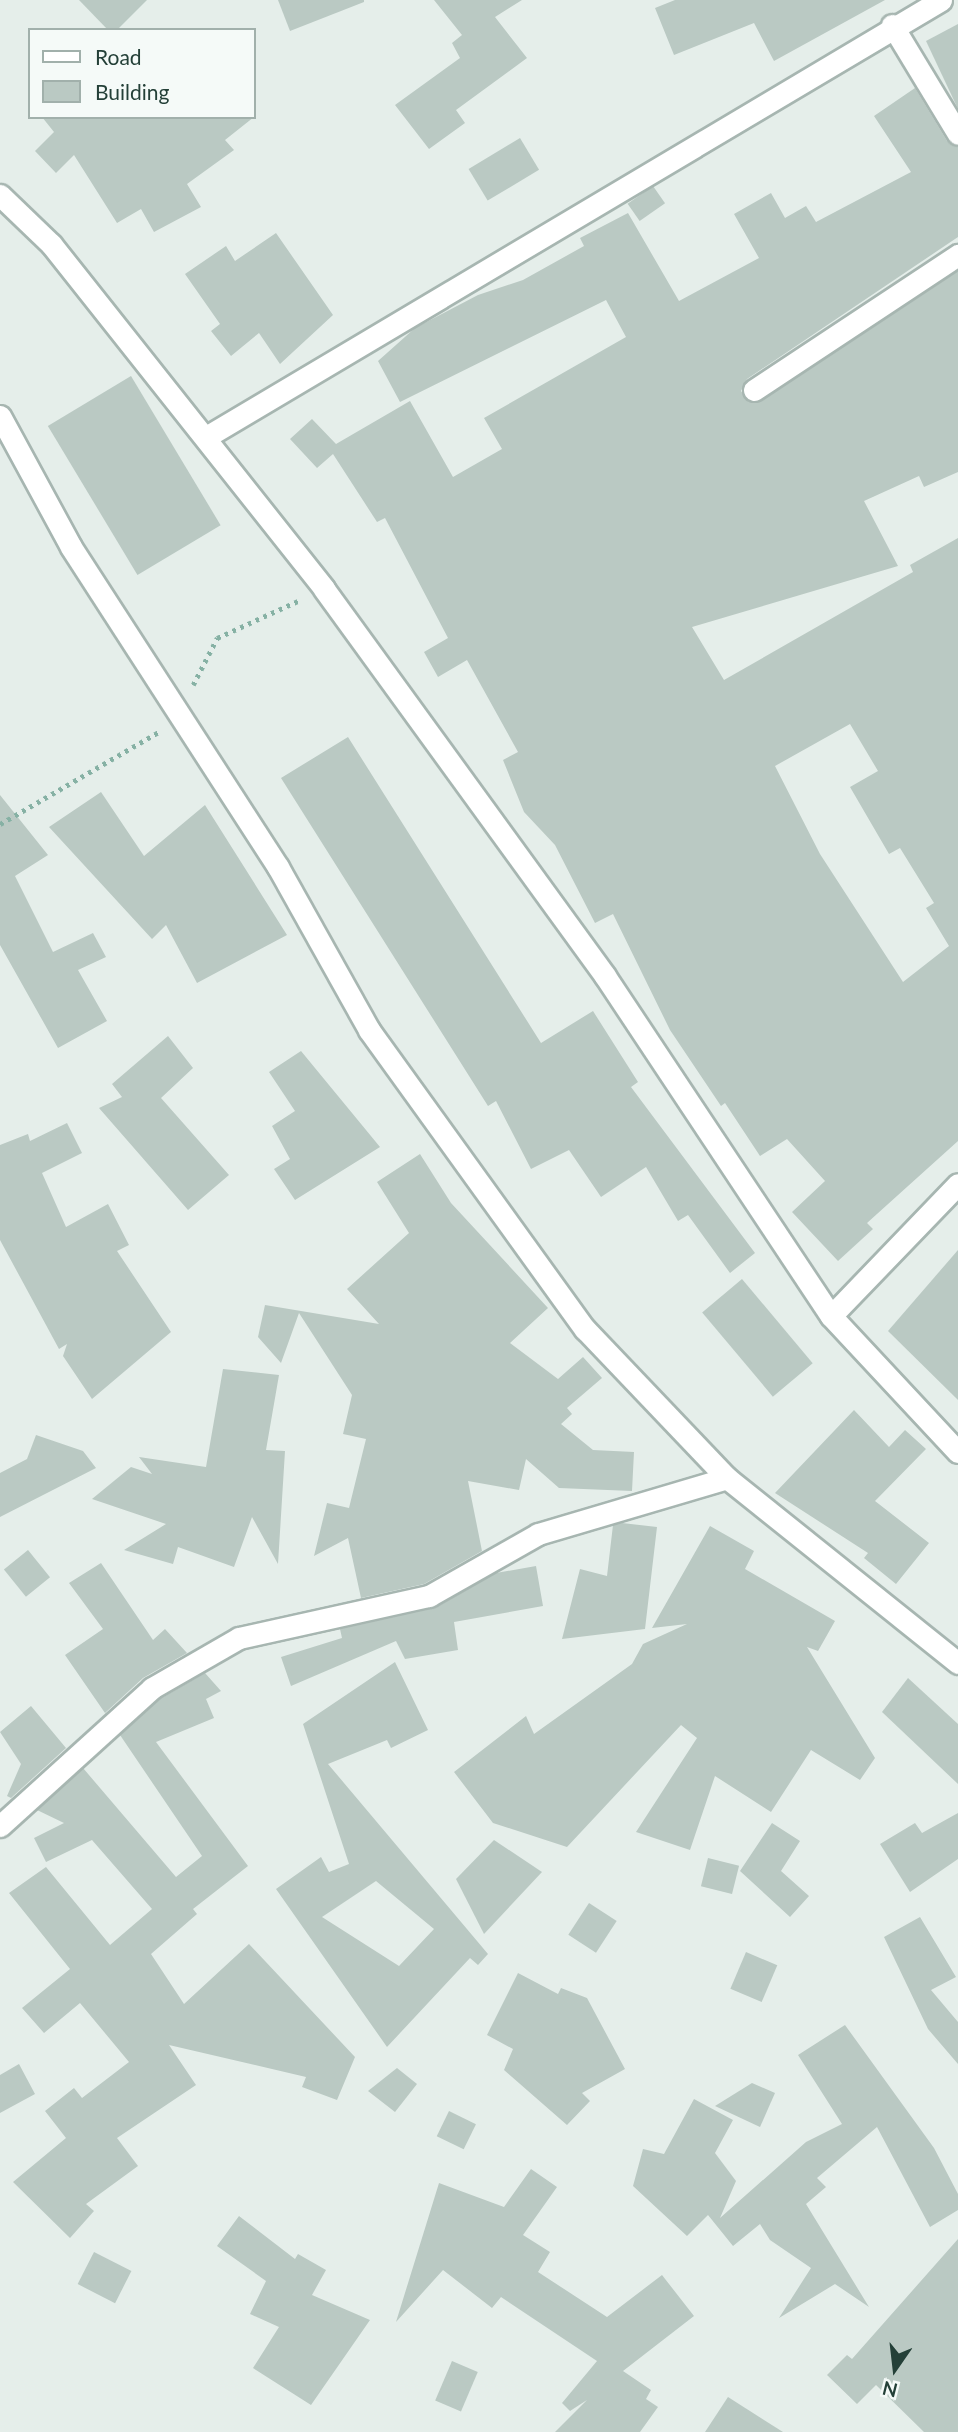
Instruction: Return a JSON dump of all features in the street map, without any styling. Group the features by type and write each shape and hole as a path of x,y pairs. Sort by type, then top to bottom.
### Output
{"street":[{"path":"206,437 892,25 941,0"},
{"path":"892,25 958,134"},
{"path":"0,195 51,244 206,437 605,976 831,1316 958,1452"},
{"path":"754,390 958,255"},
{"path":"0,416 71,547 278,867 369,1030 431,1124 585,1329 727,1478 958,1662"},
{"path":"831,1316 958,1184"},
{"path":"0,1826 152,1688 239,1638 429,1596 538,1534 727,1478"}],"building":[{"path":"79,0 147,0 119,28 106,28"},
{"path":"278,0 364,0 364,2 290,31"},
{"path":"434,0 522,0 495,17 527,58 456,110 465,123 429,149 395,105 460,58 452,43 462,35"},
{"path":"675,0 885,0 774,61 754,23 674,55 655,8"},
{"path":"958,24 958,109 926,41"},
{"path":"915,88 947,141 958,147 958,237 747,379 741,391 749,402 761,401 958,271 958,472 924,487 919,476 864,501 898,566 692,627 724,680 913,572 910,565 958,538 958,1141 867,1223 873,1229 838,1261 792,1212 825,1181 787,1139 760,1156 725,1103 721,1106 670,1030 613,914 595,923 555,845 524,812 503,760 518,752 467,660 438,677 424,652 448,638 385,518 377,522 333,454 317,468 290,439 312,419 336,444 410,401 453,477 502,449 484,418 626,337 606,300 400,402 378,361 415,328 478,295 523,280 584,246 580,238 628,213 679,301 759,258 734,214 771,193 785,218 806,206 816,222 911,172 874,116","holes":["850,724 878,771 850,787 889,854 900,848 934,903 926,908 949,946 903,982 820,854 775,766"]},
{"path":"44,119 251,119 225,140 234,150 187,184 201,207 154,232 141,209 117,223 74,155 56,173 35,151 54,132"},
{"path":"520,138 539,170 488,201 469,169"},
{"path":"653,186 665,203 640,221 628,204"},
{"path":"276,233 333,315 280,364 259,333 231,356 211,331 220,324 185,274 226,246 235,261"},
{"path":"131,376 221,525 137,575 48,426"},
{"path":"348,737 541,1043 593,1011 638,1082 631,1087 755,1253 730,1273 688,1215 678,1221 646,1167 601,1197 569,1150 531,1169 496,1101 488,1106 281,778"},
{"path":"101,792 144,856 205,805 287,935 197,983 166,925 152,939 49,827"},
{"path":"0,795 48,855 15,876 53,952 93,933 106,957 78,970 107,1021 58,1048 0,945"},
{"path":"168,1036 193,1068 161,1098 229,1175 188,1210 99,1108 122,1097 112,1084"},
{"path":"301,1051 380,1147 295,1200 274,1169 290,1159 272,1126 295,1111 269,1072"},
{"path":"67,1123 82,1153 42,1173 66,1227 108,1204 129,1245 117,1251 171,1332 92,1399 63,1356 67,1344 59,1349 0,1240 0,1145 28,1134 30,1141"},
{"path":"420,1154 451,1203 548,1308 510,1343 558,1379 583,1357 602,1378 567,1408 572,1414 561,1424 593,1450 634,1452 632,1491 559,1488 526,1459 519,1490 468,1481 482,1551 424,1584 361,1598 348,1538 314,1556 327,1503 349,1508 366,1439 343,1434 352,1395 299,1313 281,1363 258,1337 265,1305 379,1324 347,1289 409,1233 377,1182"},
{"path":"958,1250 958,1400 888,1331"},
{"path":"742,1279 813,1363 773,1397 702,1312"},
{"path":"223,1369 279,1375 266,1450 285,1451 278,1564 252,1517 234,1567 178,1547 173,1564 124,1550 166,1524 92,1499 131,1467 152,1474 139,1457 206,1467"},
{"path":"854,1410 889,1447 905,1430 926,1449 875,1501 929,1543 896,1584 864,1558 868,1553 775,1493"},
{"path":"36,1435 83,1451 96,1468 0,1517 0,1473 27,1459"},
{"path":"622,1523 657,1527 645,1629 562,1639 580,1569 607,1576 613,1525"},
{"path":"710,1526 754,1551 745,1569 835,1621 818,1651 807,1647 875,1758 860,1780 811,1750 771,1812 715,1776 690,1850 636,1832 697,1738 681,1725 567,1847 493,1823 454,1772 526,1716 534,1734 632,1664 643,1644 687,1624 652,1628"},
{"path":"28,1550 50,1577 26,1597 4,1570"},
{"path":"101,1563 153,1640 165,1629 187,1653 143,1678 105,1713 65,1655 103,1629 69,1583"},
{"path":"536,1566 543,1606 454,1622 458,1650 405,1659 396,1641 291,1686 281,1657 342,1638 340,1629 435,1608 496,1573"},
{"path":"395,1662 428,1730 391,1748 387,1740 328,1764 488,1954 478,1965 470,1958 387,2047 276,1889 321,1857 329,1872 349,1864 303,1724","holes":["376,1881 434,1929 399,1966 322,1917"]},
{"path":"205,1673 221,1691 206,1699 214,1718 156,1742 248,1866 193,1909 197,1914 151,1954 184,2004 249,1944 355,2057 337,2100 302,2087 306,2077 169,2045 196,2085 117,2138 138,2166 86,2204 94,2211 70,2238 13,2182 66,2138 45,2111 74,2088 82,2098 129,2062 80,2003 44,2033 22,2008 70,1969 9,1893 46,1867 110,1945 152,1909 92,1840 46,1862 34,1838 64,1823 37,1810 83,1768 176,1877 202,1856 120,1735 160,1699"},
{"path":"908,1678 958,1724 958,1784 882,1712"},
{"path":"31,1706 66,1748 11,1798 7,1796 21,1764 0,1732"},
{"path":"958,1813 958,1859 910,1892 880,1844 915,1823 922,1833"},
{"path":"772,1823 800,1841 781,1871 809,1896 790,1917 740,1871"},
{"path":"494,1840 542,1872 484,1934 456,1879"},
{"path":"708,1858 739,1866 732,1894 701,1886"},
{"path":"589,1903 617,1921 596,1953 568,1935"},
{"path":"920,1917 956,1977 931,1990 958,2022 958,2064 928,2029 884,1937"},
{"path":"746,1952 777,1965 762,2002 730,1989"},
{"path":"518,1973 558,1994 561,1988 587,1998 625,2069 582,2093 590,2101 567,2125 504,2070 513,2049 487,2035"},
{"path":"845,2025 934,2148 958,2194 958,2210 930,2227 877,2127 817,2178 826,2187 806,2204 869,2307 835,2284 779,2318 811,2268 770,2240 760,2224 733,2246 708,2215 687,2236 633,2186 643,2149 664,2154 694,2099 733,2120 715,2153 736,2181 720,2218 806,2142 842,2124 798,2055"},
{"path":"19,2064 35,2094 0,2113 0,2075"},
{"path":"397,2068 417,2084 395,2112 368,2091"},
{"path":"752,2083 775,2093 760,2127 715,2106"},
{"path":"449,2111 476,2124 464,2149 437,2136"},
{"path":"531,2169 557,2187 523,2235 550,2252 538,2272 607,2317 662,2275 694,2316 623,2371 651,2390 646,2399 658,2407 640,2432 555,2432 587,2400 570,2411 562,2403 597,2361 501,2297 492,2308 443,2270 396,2322 439,2183 504,2207"},
{"path":"239,2216 295,2259 298,2254 326,2270 312,2295 370,2320 311,2405 253,2368 279,2327 250,2314 266,2281 217,2246"},
{"path":"958,2239 958,2432 924,2432 876,2385 857,2404 827,2375 847,2355 852,2359"},
{"path":"94,2252 131,2271 115,2303 78,2284"},
{"path":"452,2361 478,2372 461,2412 435,2401"},
{"path":"728,2397 783,2432 705,2432"}]}
